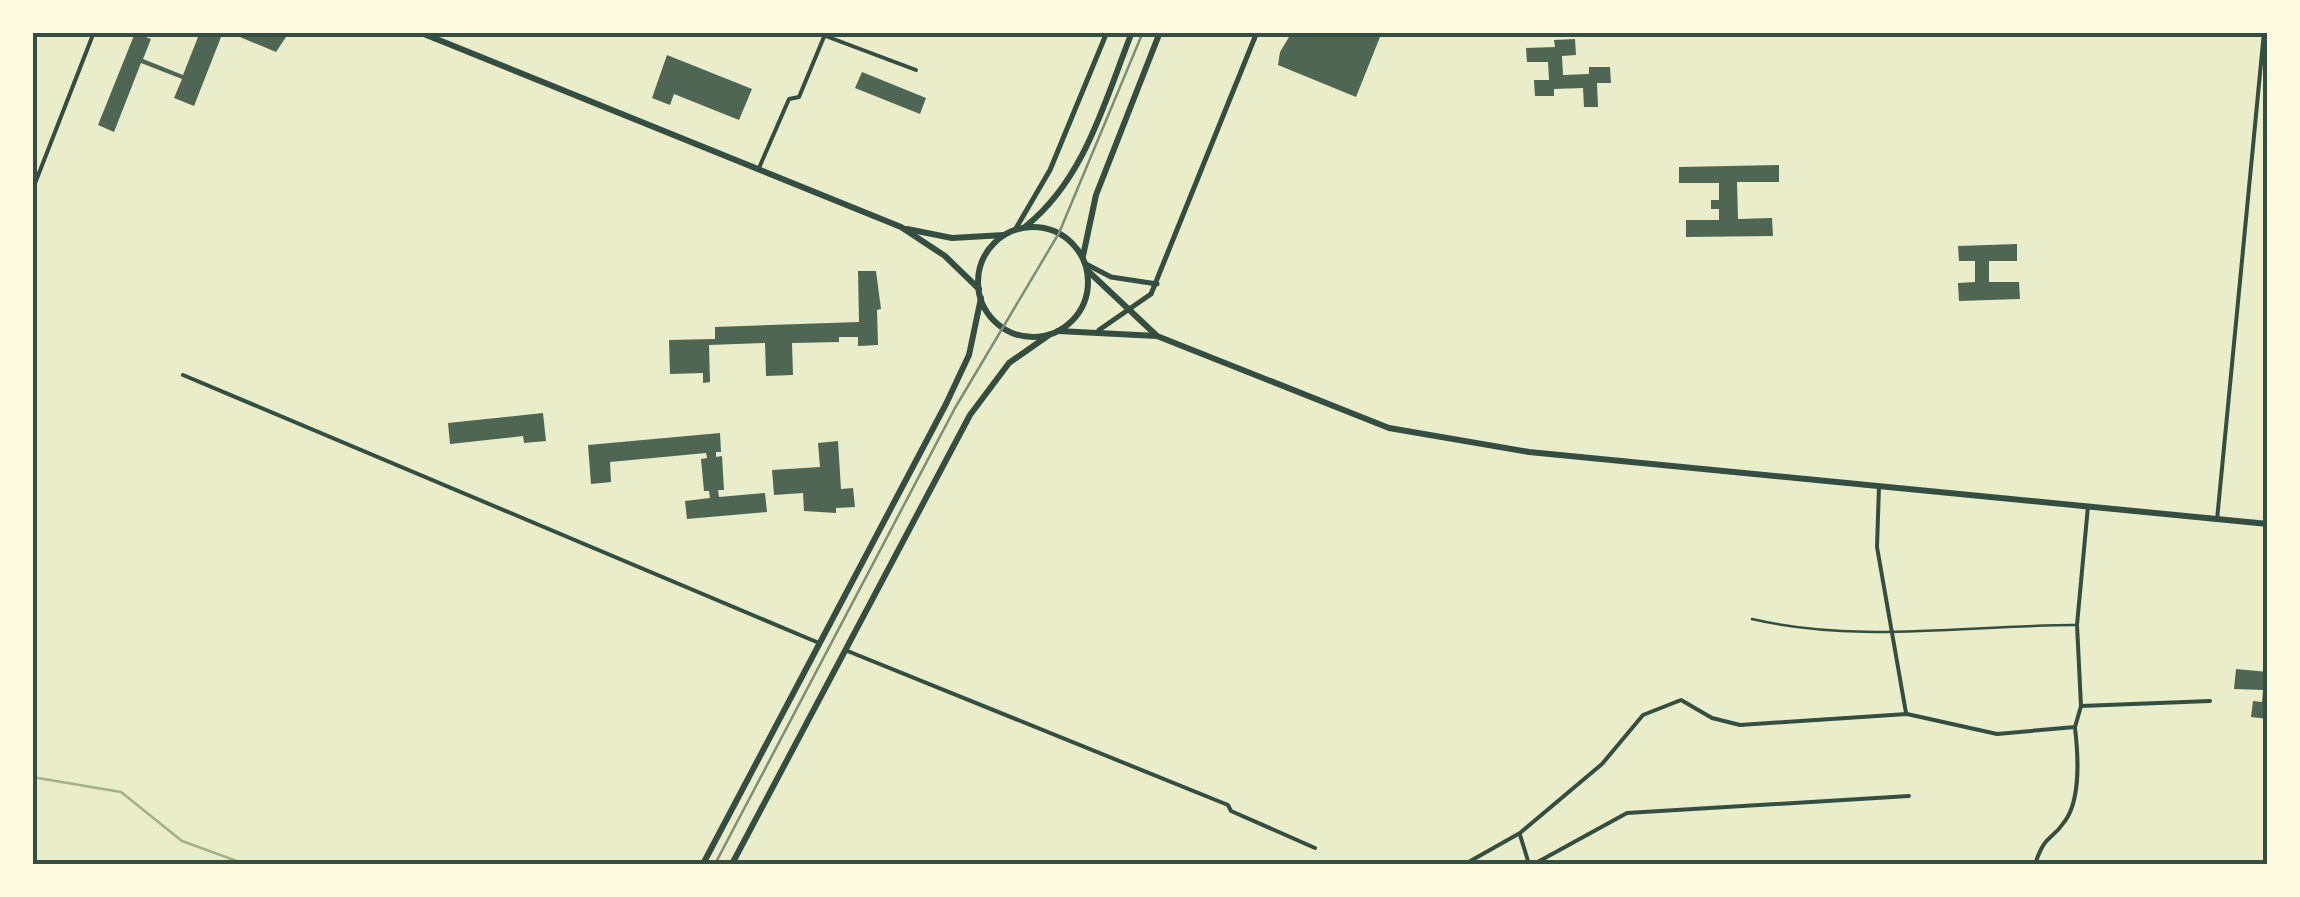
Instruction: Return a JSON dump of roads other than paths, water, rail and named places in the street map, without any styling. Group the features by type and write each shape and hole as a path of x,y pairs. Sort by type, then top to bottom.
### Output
{"main road":[{"path":"419,32 901,227 952,238 1004,235"},
{"path":"1025,227 1056,199 1080,161 1132,32"},
{"path":"1058,331 1083,306 1096,195 1160,32"},
{"path":"901,227 945,256 980,294 989,315 1008,330 1028,336 1099,330 1157,336 1336,410 1434,438 1530,452 2268,524"},
{"path":"703,864 962,371 977,330 983,258 1014,230 1025,227 1059,232 1130,313 1157,336"},
{"path":"732,864 984,393 1009,363 1049,334"}],"street":[{"path":"32,191 94,32"},
{"path":"815,32 916,70"},
{"path":"1014,230 1050,170 1108,32"},
{"path":"1099,330 1130,313 1156,284 1256,32"},
{"path":"2217,520 2264,32"},
{"path":"758,169 789,99 799,96 826,34"},
{"path":"1086,264 1112,276 1156,284"},
{"path":"183,375 820,643"},
{"path":"1879,486 1876,547 1907,714"},
{"path":"2035,864 2044,839 2066,821 2075,792 2075,727 2080,706 2077,625 2088,506"},
{"path":"845,650 1228,805 1231,811 1315,848"},
{"path":"1465,864 1520,833 1602,764 1642,715 1681,700 1712,718 1740,725 1907,714 1997,734 2075,727"},
{"path":"2080,706 2210,701"},
{"path":"1520,833 1531,864 1627,813 1910,796"}],"lane":[{"path":"1752,619 1784,626 1892,631 2077,625"}],"waterway":[{"path":"32,777 121,792 182,841 245,864"}],"tram line":[{"path":"715,864 955,408 1059,233 1143,32"}]}
